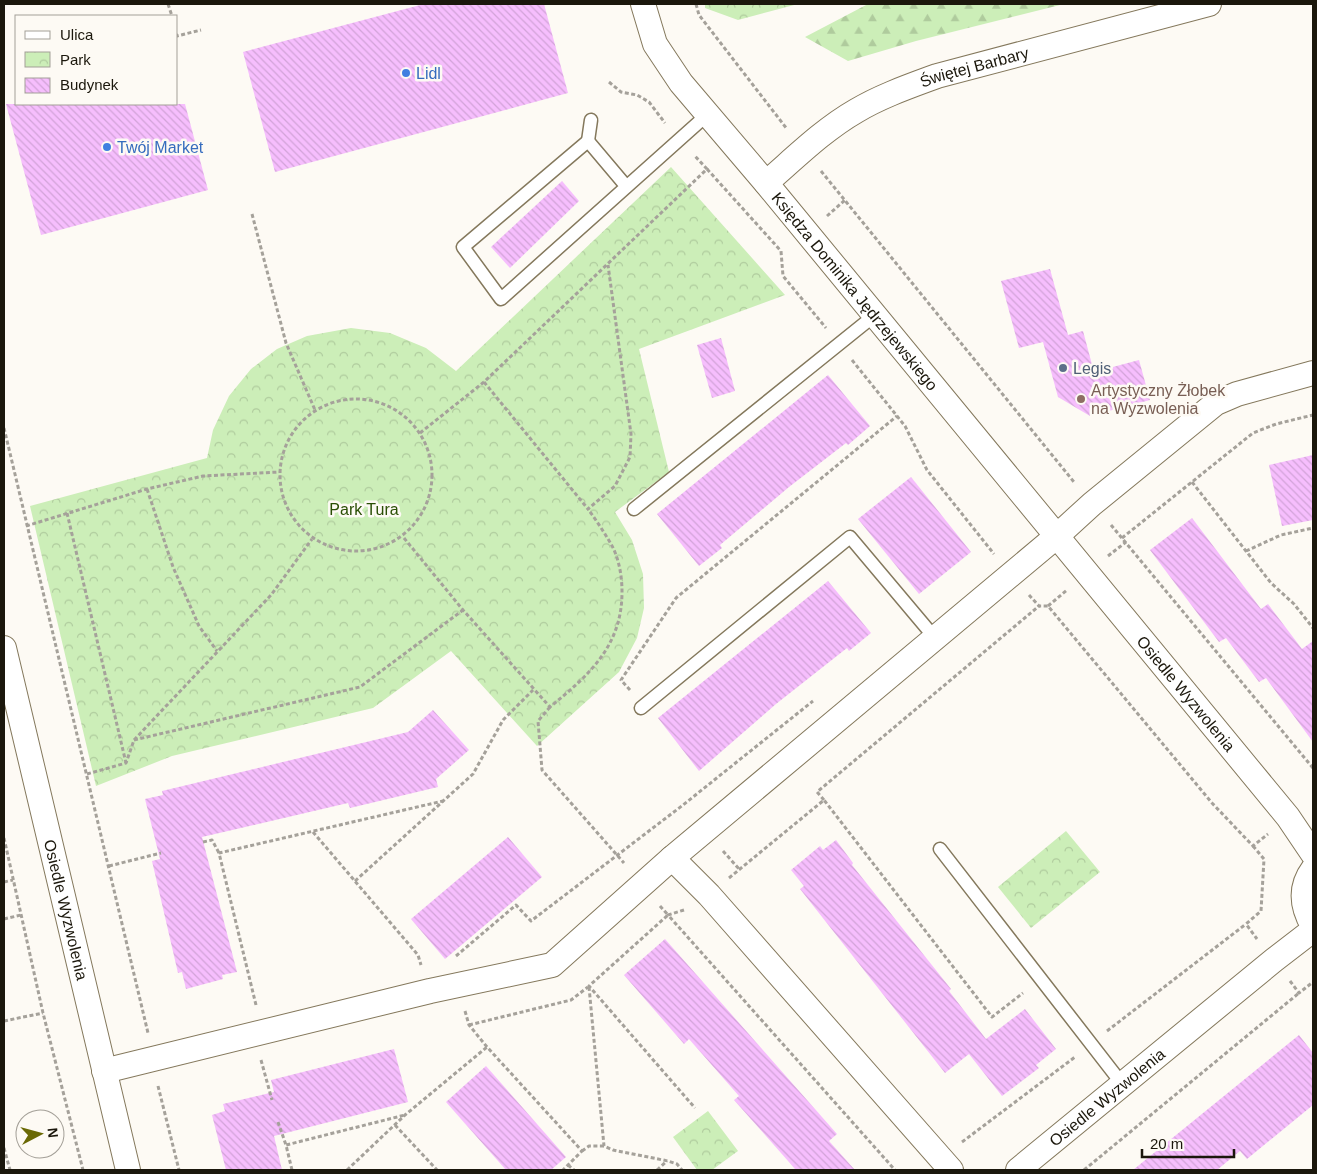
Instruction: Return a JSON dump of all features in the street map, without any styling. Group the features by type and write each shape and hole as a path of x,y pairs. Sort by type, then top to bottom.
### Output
{"street":[{"name":"Księdza Dominika Jędrzejewskiego","path":"643,4 655,44 682,83 1056,536"},
{"name":"Świętej Barbary","path":"766,183 836,124 856,110 872,102 937,76 1209,4"},
{"path":"104,1071 420,993 552,965 672,858 1092,504 1216,403 1238,394 1313,373"},
{"name":"Osiedle Wyzwolenia","path":"1056,536 1288,817 1313,854"},
{"name":"Osiedle Wyzwolenia","path":"4,648 128,1170"},
{"path":"672,858 709,895 951,1170"},
{"path":"1313,869 1307,877 1303,895 1305,913 1313,926"},
{"name":"Osiedle Wyzwolenia","path":"1018,1170 1313,930"}],"lane":[{"path":"591,120 588,141 463,248 501,299 708,114"},
{"path":"588,141 626,186"},
{"path":"634,509 875,315"},
{"path":"641,708 850,537 935,638"},
{"path":"940,848 1123,1085"}],"path":[{"path":"696,4 698,15 804,151 1092,504 1313,768"},
{"path":"178,36 201,30"},
{"path":"609,82 621,92 636,95 648,102 679,140 781,251 782,276 905,426 927,470 1039,606"},
{"path":"420,432 484,382 707,169"},
{"path":"252,214 286,342 315,410"},
{"path":"588,509 615,486 630,457 630,434 608,264"},
{"path":"404,538 463,610 550,707 581,681 599,662 614,637 622,609 622,585 619,564 612,545 588,509 484,382"},
{"path":"360,398 383,403 404,415 420,432 430,455 432,479 427,502 421,516 404,538 387,546 354,552 332,549 312,539 294,521 282,498 279,472 284,448 296,426 315,410 336,401 360,398"},
{"path":"1122,538 1253,434 1276,424 1313,415"},
{"path":"630,691 621,680 676,598 897,416"},
{"path":"4,428 148,1034"},
{"path":"26,526 147,489 202,476 279,472"},
{"path":"1192,482 1271,583 1294,604 1313,628"},
{"path":"147,489 172,567 199,626 217,651"},
{"path":"67,513 126,764"},
{"path":"1246,551 1281,535 1313,528"},
{"path":"126,764 134,740 270,595 312,539"},
{"path":"1028,989 992,1017 817,792 1039,606 1048,606 1212,802 1253,846 1288,817"},
{"path":"134,740 360,687 463,610"},
{"path":"355,880 473,774 503,720 533,690"},
{"path":"450,961 516,905 531,921 683,805 819,696"},
{"path":"87,774 126,764"},
{"path":"824,800 698,905 668,915 895,1170"},
{"path":"219,853 443,801"},
{"path":"4,838 43,1013 83,1170"},
{"path":"204,842 212,840 219,853 257,1008"},
{"path":"109,866 161,853"},
{"path":"4,882 13,880"},
{"path":"4,919 21,915"},
{"path":"469,1025 571,1000 589,986 604,1146"},
{"path":"1084,1170 1299,992"},
{"path":"4,1021 43,1013"},
{"path":"347,1170 406,1115 487,1047"},
{"path":"261,1056 272,1100"},
{"path":"157,1082 179,1170"},
{"path":"286,1145 406,1115"},
{"path":"278,1122 292,1170"},
{"path":"395,1125 436,1170"},
{"path":"582,1151 589,1146 604,1146 613,1150 668,1161 677,1164 682,1170"},
{"path":"4,1148 10,1170"},
{"path":"657,1170 668,1161"},
{"path":"568,1164 574,1170"}],"green space":[{"path":"705,4 798,4 738,20 705,8"},
{"path":"868,4 1064,4 916,41 848,61 805,37"},
{"name":"Park Tura","path":"671,167 785,295 639,349 669,472 615,512 632,540 643,574 644,608 637,638 619,672 537,746 451,651 373,708 172,756 96,786 30,506 207,458 213,430 229,396 251,369 277,349 307,336 351,328 390,333 426,348 456,371"},
{"path":"1066,831 1100,872 1031,928 998,887"},
{"path":"708,1111 738,1151 712,1170 697,1170 673,1137"}],"building":[{"name":"Lidl","path":"424,4 544,4 568,93 275,172 243,52"},
{"name":"Twój Market","path":"6,104 185,104 208,190 41,235"},
{"path":"562,181 579,201 510,268 491,247"},
{"path":"1050,269 1068,335 1083,331 1094,372 1139,360 1150,400 1090,416 1058,397 1043,342 1019,348 1001,281"},
{"path":"721,338 735,391 712,398 697,345"},
{"path":"828,375 870,426 848,445 846,443 789,487 720,545 722,548 699,566 657,514"},
{"path":"1313,455 1313,520 1282,526 1269,465"},
{"path":"911,477 971,552 919,594 858,519"},
{"path":"1192,518 1261,609 1268,604 1302,649 1313,641 1313,742 1266,678 1259,682 1226,638 1219,642 1150,550"},
{"path":"828,581 871,633 849,651 847,648 776,704 699,771 658,718"},
{"path":"433,710 469,750 436,779 438,787 350,808 348,803 202,837 237,972 222,975 223,979 186,989 182,972 178,973 152,861 160,859 145,799 163,795 162,791 408,732"},
{"path":"508,837 542,877 445,959 411,919"},
{"path":"836,840 853,863 852,865 951,989 949,991 986,1039 1025,1009 1056,1049 1036,1065 1039,1068 1002,1096 969,1054 945,1073 800,889 804,886 791,870 820,846 823,850"},
{"path":"665,939 837,1134 829,1141 855,1170 796,1170 734,1100 739,1096 689,1039 684,1044 624,975"},
{"path":"1299,1035 1313,1053 1313,1105 1247,1159 1240,1151 1217,1170 1133,1170"},
{"path":"394,1049 408,1102 274,1136 282,1170 226,1170 212,1115 225,1111 223,1104 274,1092 271,1080"},
{"path":"486,1066 566,1157 551,1170 506,1170 446,1102"}],"place":[{"name":"Lidl","path":"406,73"},
{"name":"Twój Market","path":"107,147"},
{"name":"Legis","path":"1063,368"},
{"name":"Artystyczny Żłobek na Wyzwolenia","path":"1081,399"}]}
